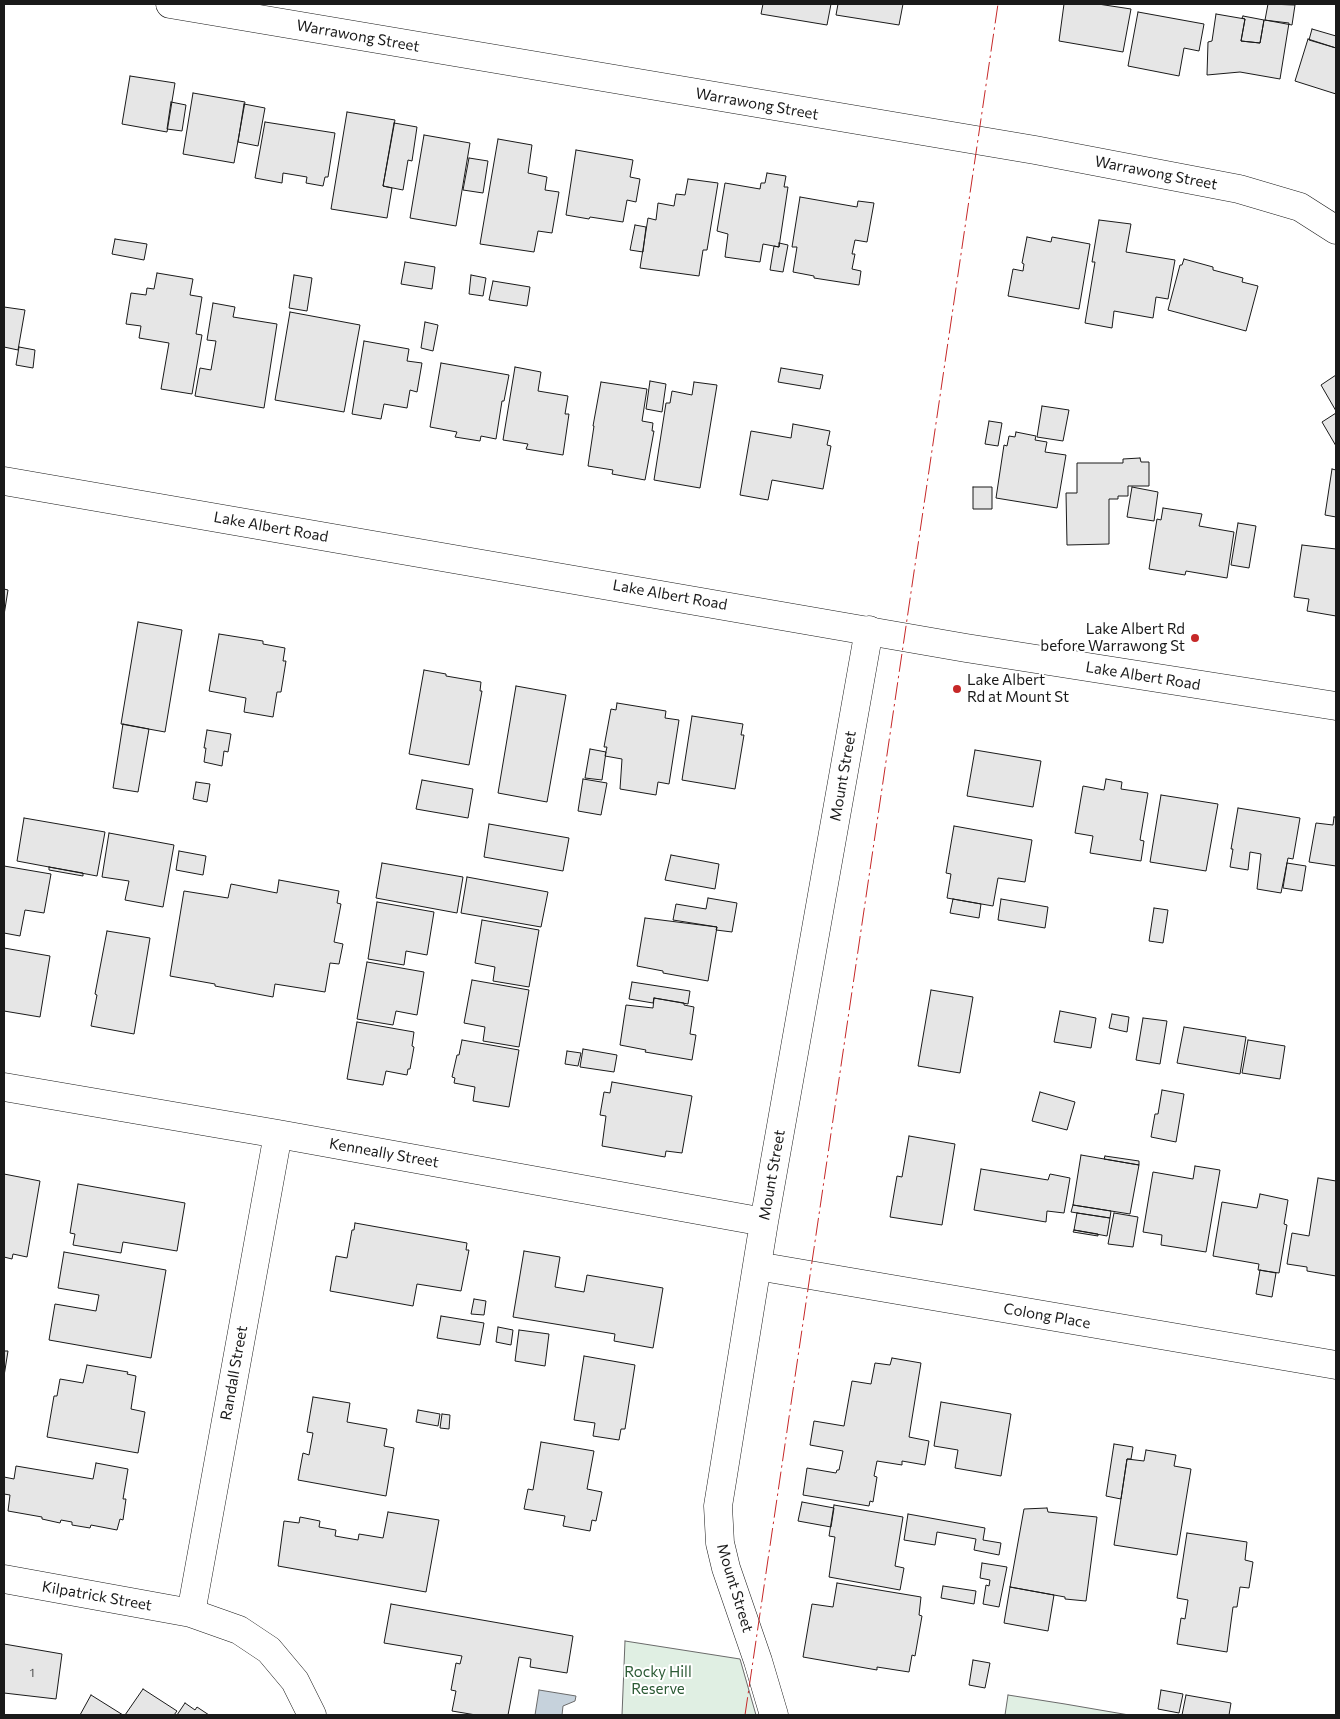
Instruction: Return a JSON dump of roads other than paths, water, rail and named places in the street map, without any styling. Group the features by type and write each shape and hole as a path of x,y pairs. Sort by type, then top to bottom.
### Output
{"street":[{"name":"Warrawong Street","path":"170,4 1035,150 1229,187 1300,207 1336,230"},
{"name":"Lake Albert Road","path":"4,481 976,649 1336,706"},
{"name":"Mount Street","path":"774,1715 758,1660 726,1568 720,1543 718,1506 764,1222 869,630"},
{"name":"Kenneally Street","path":"4,1088 278,1134 764,1222"},
{"name":"Randall Street","path":"190,1613 278,1134"},
{"name":"Colong Place","path":"757,1266 1336,1365"},
{"name":"Kilpatrick Street","path":"4,1579 190,1613 239,1630 270,1650 295,1681 312,1715"}],"place":[{"name":"Lake Albert Rd before Warrawong St","path":"1195,638"},
{"name":"Lake Albert Rd at Mount St","path":"957,689"}],"park label":[{"name":"Rocky Hill Reserve","path":"658,1680"}]}
